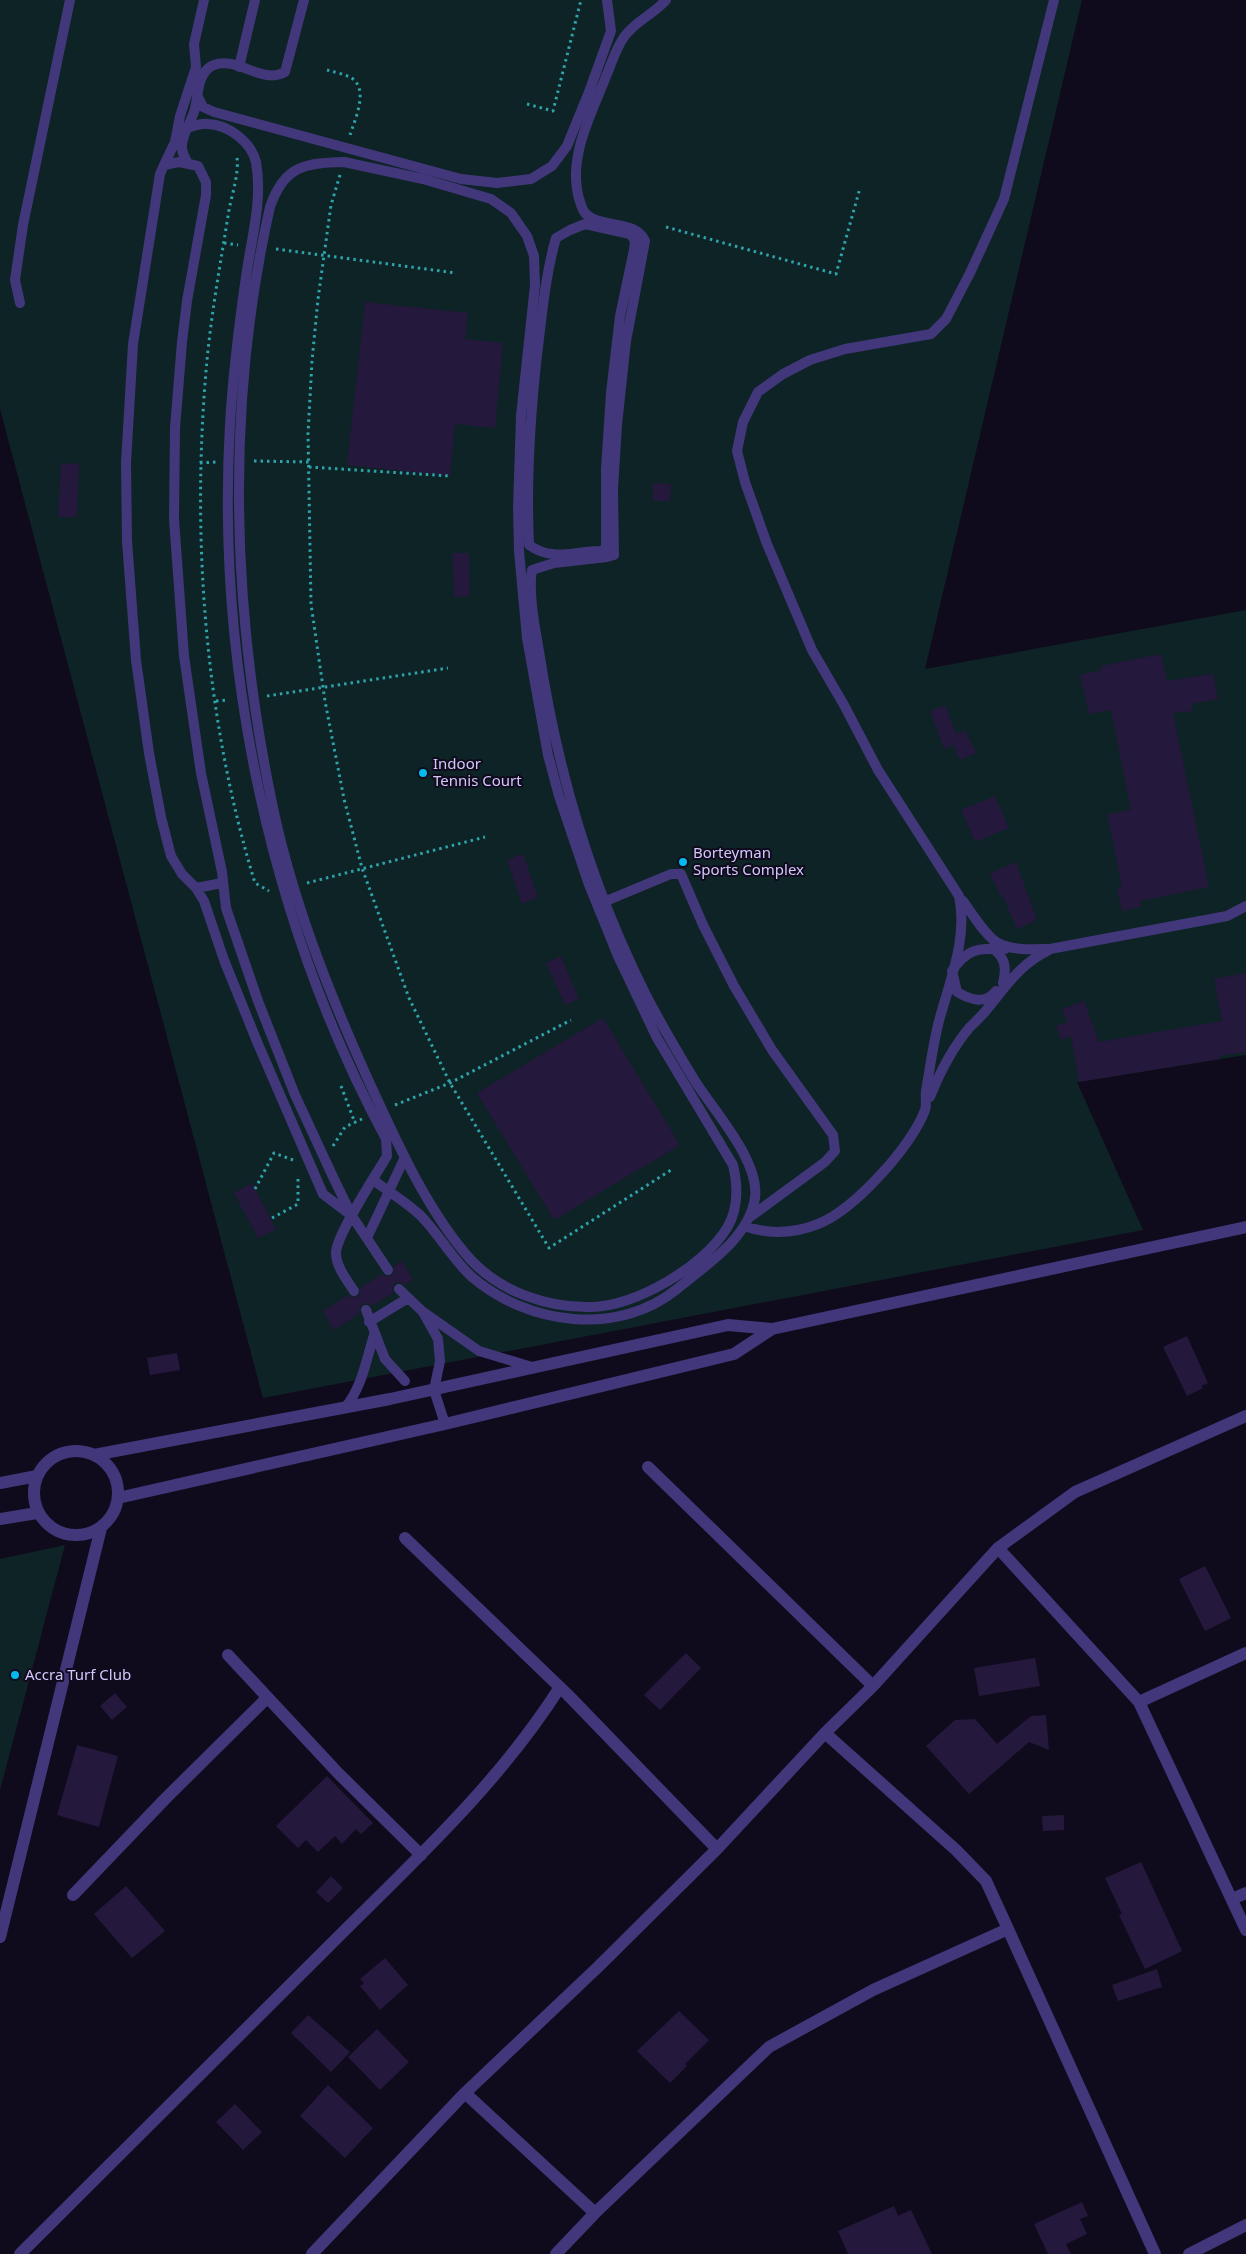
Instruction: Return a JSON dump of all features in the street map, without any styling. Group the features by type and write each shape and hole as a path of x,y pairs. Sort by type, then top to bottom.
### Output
{"street":[{"path":"94,1455 434,1390 728,1325 772,1329 1246,1227"},
{"path":"118,1498 445,1424 734,1354 772,1329"},
{"path":"312,2254 465,2093 598,1967 717,1849 825,1733 873,1686 998,1548 1075,1492 1246,1416"},
{"path":"0,1937 101,1528 113,1514 118,1498 117,1480 102,1460 81,1451 67,1452 55,1456 44,1465 37,1476 33,1490 37,1513 44,1523 66,1535 84,1535 101,1528"},
{"path":"648,1467 873,1686"},
{"path":"0,1483 37,1476"},
{"path":"0,1519 37,1513"},
{"path":"405,1538 560,1687 717,1849"},
{"path":"998,1548 1139,1702 1246,1930"},
{"path":"1139,1702 1246,1653"},
{"path":"228,1655 338,1773 421,1855"},
{"path":"20,2254 421,1855 491,1779 540,1718 560,1687"},
{"path":"73,1895 166,1798 268,1698"},
{"path":"825,1733 956,1850 986,1881 1155,2254"},
{"path":"1232,1899 1246,1893"},
{"path":"556,2254 595,2213 769,2047 873,1990 1008,1929"},
{"path":"465,2093 595,2213"},
{"path":"1189,2254 1246,2225"}],"lane":[{"path":"20,303 15,280 23,225 70,0"},
{"path":"204,0 194,44 196,67 180,116 175,142 160,174 133,344 126,463 128,541 136,660 149,753 161,817 171,856 182,874 196,888 204,901 234,985 302,1160 323,1194 352,1216"},
{"path":"239,67 255,0"},
{"path":"188,163 182,147 198,97 200,82 206,71 212,65 222,63 278,76 284,72 304,0"},
{"path":"198,97 203,108 214,112 452,177 484,182 520,182 541,174 552,166 567,146 589,92 610,31 608,0"},
{"path":"373,1180 418,1213 455,1259 493,1293 524,1308 553,1316 583,1320 614,1318 657,1302 707,1264 740,1233 750,1217 756,1196 752,1172 741,1150 690,1072 646,995 606,901 578,825 555,738 537,639 531,574 532,570 543,565 614,555 613,488 615,439 626,341 645,241 637,231 601,223 585,224 556,238 544,295 528,434 529,545 540,553 555,555 601,551 606,548 606,461 611,393 620,316 633,262 635,240 630,234 601,223 585,212 578,194 575,171 585,131 623,39 634,25 659,8 666,0"},
{"path":"1021,949 998,943 980,925 878,770 812,650 767,544 745,482 737,451 743,422 758,392 783,374 810,360 845,349 931,334 946,319 970,273 1004,199 1054,0"},
{"path":"187,128 205,123 230,130 251,148 256,164 257,210 234,372 228,461 231,587 243,699 264,807 295,925 330,1020 377,1112 446,1227 472,1260 505,1285 537,1300 552,1304 594,1308 635,1298 666,1283 714,1244 727,1228 736,1206 738,1185 733,1165 657,1038 618,956 588,882 559,796 548,755 527,638 519,551 518,508 521,416 535,285 534,256 527,236 512,213 491,198 423,178 344,162 321,163 298,168 284,178 275,193 261,247 249,319 241,409 240,553 246,647 271,799 295,886 336,1008 377,1112 388,1147 386,1156 339,1240 336,1252 338,1264 354,1291"},
{"path":"164,165 171,162 188,163 198,166 206,182 203,213 187,301 175,428 174,519 184,656 201,773 222,872 226,908 258,1001 290,1082 352,1216 388,1270"},
{"path":"606,901 671,874 681,874 719,956 756,1024 792,1080 832,1136 835,1152 825,1162 750,1217"},
{"path":"196,888 222,883"},
{"path":"925,1109 930,1062 960,946 963,913 960,896"},
{"path":"1227,916 1246,906"},
{"path":"952,971 959,961 974,950 992,948 1050,950 1246,913"},
{"path":"992,948 1000,953 1005,964 1003,982"},
{"path":"952,971 958,992 979,1001 991,997 1003,982 1031,959 1050,950"},
{"path":"744,1226 763,1232 791,1232 819,1224 841,1210 885,1170 905,1148 952,1050 1012,976 1031,959"},
{"path":"367,1238 405,1157"},
{"path":"399,1289 422,1311 479,1350 495,1357 535,1368"},
{"path":"370,1322 408,1298"},
{"path":"366,1310 384,1359 405,1381"},
{"path":"422,1311 438,1339 440,1361 434,1390 445,1424"},
{"path":"345,1408 355,1395 360,1383 374,1335"}],"path":[{"path":"527,104 554,111 581,0"},
{"path":"327,70 351,78 359,88 360,101 347,149"},
{"path":"344,162 331,205 312,361 309,467 311,604 323,688 344,799 362,868 409,998 450,1083 549,1248 671,1170"},
{"path":"666,227 836,274 860,188"},
{"path":"324,256 456,273"},
{"path":"309,467 450,476"},
{"path":"323,688 448,668"},
{"path":"295,886 485,837"},
{"path":"322,1152 333,1148 345,1127 450,1083 571,1020"},
{"path":"255,1189 274,1153 302,1160 298,1204 272,1218"}],"green space":[{"name":"Borteyman Sports Complex","path":"0,0 1082,0 925,669 1246,610 1246,1055 1077,1082 1143,1230 263,1398 0,409"},
{"name":"Accra Turf Club","path":"65,1545 0,1790 0,1559"}],"building":[{"path":"365,302 468,313 465,339 503,343 495,428 455,424 450,476 347,465"},
{"path":"61,463 79,464 77,517 58,517"},
{"path":"653,483 671,484 670,501 653,501"},
{"path":"452,553 469,553 470,596 454,597"},
{"path":"1161,654 1167,681 1213,674 1218,699 1192,704 1193,711 1173,713 1209,887 1140,901 1142,906 1122,911 1117,888 1122,886 1107,814 1131,810 1111,710 1089,714 1080,675 1102,670 1101,666"},
{"path":"945,705 956,734 965,730 976,753 960,760 953,745 944,749 930,711"},
{"path":"995,796 1009,828 975,842 961,810"},
{"path":"523,854 538,897 522,904 507,860"},
{"path":"1016,862 1037,920 1017,929 1003,896 1001,897 990,873"},
{"path":"561,956 579,999 565,1005 546,963"},
{"path":"1246,973 1246,1052 1219,1056 1220,1059 1079,1082 1071,1036 1061,1040 1056,1026 1067,1022 1062,1009 1084,1001 1099,1042 1222,1021 1214,979"},
{"path":"603,1018 680,1145 554,1220 477,1093"},
{"path":"252,1183 276,1229 258,1238 234,1193"},
{"path":"402,1261 413,1280 405,1285 400,1282 394,1284 392,1288 393,1293 372,1306 368,1303 363,1304 359,1308 360,1313 334,1330 323,1311 348,1295 357,1297 360,1294 360,1288 382,1274 391,1276 394,1273 394,1266"},
{"path":"1187,1336 1208,1383 1201,1386 1203,1388 1187,1396 1163,1347"},
{"path":"177,1353 180,1370 150,1375 147,1358"},
{"path":"1205,1566 1231,1618 1205,1631 1179,1579"},
{"path":"686,1653 701,1668 660,1710 644,1695"},
{"path":"1035,1658 1040,1686 979,1696 974,1668"},
{"path":"115,1693 127,1707 112,1720 100,1706"},
{"path":"1046,1715 1049,1750 1029,1742 969,1794 926,1746 955,1720 975,1719 997,1744 1031,1716"},
{"path":"77,1745 118,1756 99,1827 57,1815"},
{"path":"327,1776 373,1823 361,1834 356,1829 342,1844 335,1836 318,1852 306,1840 298,1848 276,1826"},
{"path":"1064,1815 1064,1830 1043,1831 1042,1816"},
{"path":"1141,1862 1182,1951 1145,1969 1119,1915 1122,1914 1105,1878"},
{"path":"331,1876 343,1888 328,1903 316,1892"},
{"path":"126,1886 165,1931 132,1958 94,1914"},
{"path":"385,1958 408,1985 380,2010 360,1986 364,1983 360,1979"},
{"path":"1157,1969 1162,1987 1118,2001 1112,1985"},
{"path":"679,2011 709,2040 685,2064 687,2066 670,2083 637,2051"},
{"path":"308,2015 350,2052 331,2072 291,2033"},
{"path":"377,2029 409,2062 380,2090 348,2057"},
{"path":"328,2085 373,2128 345,2158 300,2116"},
{"path":"235,2104 262,2132 243,2150 216,2122"},
{"path":"1082,2202 1088,2216 1080,2219 1087,2234 1066,2244 1071,2254 1048,2254 1034,2224"},
{"path":"894,2206 898,2216 911,2210 932,2254 848,2254 838,2231"}],"place":[{"name":"Indoor Tennis Court","path":"423,773"},
{"name":"Borteyman Sports Complex","path":"683,862"},
{"name":"Accra Turf Club","path":"15,1675"}]}
